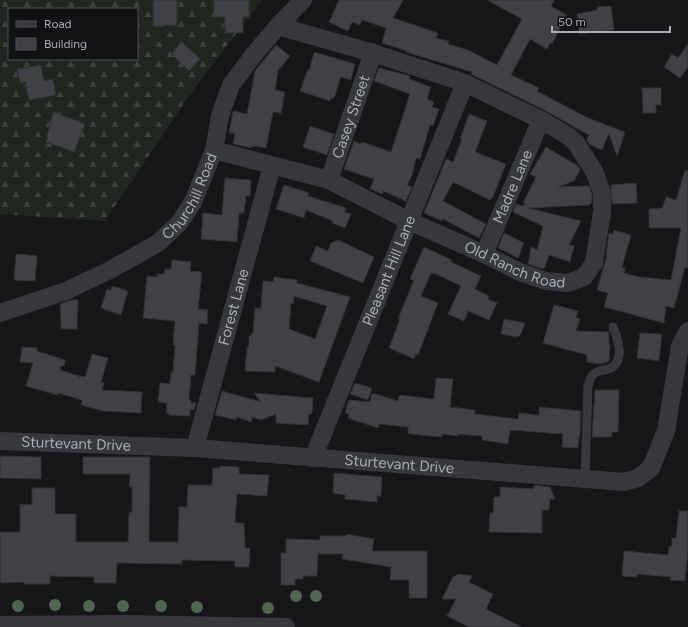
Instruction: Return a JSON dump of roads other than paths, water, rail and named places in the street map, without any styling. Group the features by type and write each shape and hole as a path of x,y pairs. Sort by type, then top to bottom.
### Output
{"street":[{"name":"Churchill Road","path":"0,313 66,291 112,269 158,243 180,222 192,202 214,150 220,116 231,85 255,53 303,0"},
{"name":"Old Ranch Road","path":"214,150 329,180 409,221 484,254 520,272 546,281 568,283 584,277 594,263 602,212 602,192 595,173 576,142 568,136 541,120 465,83 372,53 278,26"},
{"name":"Casey Street","path":"329,180 372,53"},
{"name":"Pleasant Hill Lane","path":"312,458 465,83"},
{"name":"Madre Lane","path":"484,254 541,120"},
{"name":"Forest Lane","path":"195,448 272,166"},
{"name":"Sturtevant Drive","path":"0,441 195,448 624,482 638,478 651,468 666,431 680,346 688,331"},
{"path":"0,625 126,624 286,627"}],"lane":[{"path":"585,478 588,386 591,377 596,372 613,367 617,361 619,353 617,336 613,327"}]}
